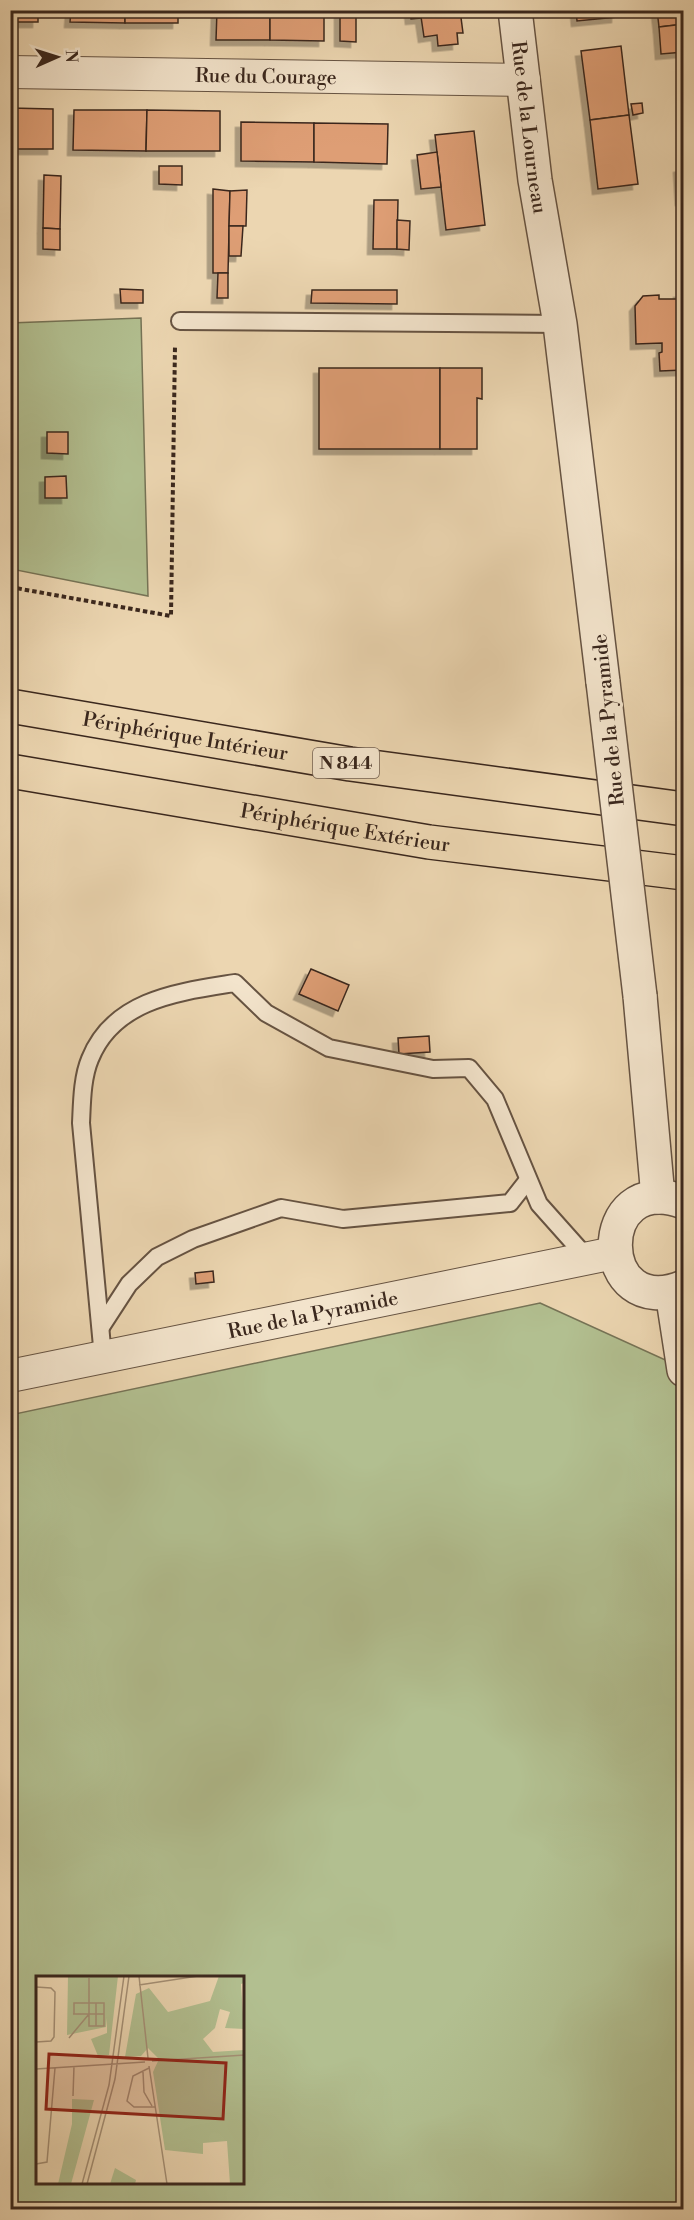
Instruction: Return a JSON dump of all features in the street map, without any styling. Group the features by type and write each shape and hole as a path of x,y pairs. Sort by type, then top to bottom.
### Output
{"highway":[{"name":"Périphérique Intérieur","path":"10,706 350,764 684,809"},
{"name":"Périphérique Extérieur","path":"10,771 429,842 684,873"}],"street":[{"name":"Rue de la Lourneau","path":"514,10 535,180 547,244"},
{"name":"Rue du Courage","path":"10,72 524,81"},
{"name":"Rue de la Pyramide","path":"547,244 560,324 640,996 671,1199"},
{"path":"671,1199 641,1201 627,1211 601,1256 618,1266 635,1285 646,1291 678,1289 684,1370"},
{"name":"Rue de la Pyramide","path":"10,1376 102,1342 601,1256"}],"lane":[{"path":"180,321 560,324"},
{"path":"102,1342 81,1124 83,1090 89,1059 105,1034 126,1014 152,999 235,983 266,1013 329,1048 433,1069 469,1068 495,1099 539,1204 601,1256"},
{"path":"102,1342 129,1284 157,1257 193,1239 281,1208 343,1219 510,1203 528,1180"}],"path":[{"path":"10,587 171,616 175,338 180,321"}],"green space":[{"path":"141,318 148,596 11,569 10,323"},
{"path":"540,1303 683,1368 683,2209 11,2209 10,1415"}],"building":[{"path":"10,10 38,10 38,22 10,22"},
{"path":"71,10 125,10 125,23 70,22"},
{"path":"125,10 178,10 178,23 125,23"},
{"path":"217,10 270,10 270,40 216,40"},
{"path":"270,10 324,10 324,41 270,40"},
{"path":"340,10 356,10 356,42 340,41"},
{"path":"410,10 420,10 421,18 411,19"},
{"path":"420,10 460,10 463,33 457,33 458,44 438,46 437,35 424,37"},
{"path":"576,10 617,10 617,17 577,21"},
{"path":"657,10 684,10 684,24 659,27"},
{"path":"684,24 684,52 661,54 659,27"},
{"path":"621,46 629,115 590,120 581,51"},
{"path":"642,103 643,113 633,115 631,104"},
{"path":"10,108 53,109 53,149 10,149"},
{"path":"74,110 147,110 146,151 73,150"},
{"path":"147,110 220,111 220,151 146,151"},
{"path":"629,115 638,184 598,189 590,120"},
{"path":"241,122 314,123 314,162 241,161"},
{"path":"314,123 388,124 387,164 314,162"},
{"path":"474,131 485,225 446,230 435,135"},
{"path":"437,152 441,187 421,189 417,155"},
{"path":"159,166 182,166 182,185 159,184"},
{"path":"684,166 684,200 681,200 679,167"},
{"path":"44,175 61,176 60,229 43,228"},
{"path":"213,189 230,191 228,273 213,273"},
{"path":"247,190 246,226 229,226 230,191"},
{"path":"374,200 398,200 397,249 373,249"},
{"path":"397,220 410,221 409,250 397,249"},
{"path":"229,226 243,226 241,256 229,256"},
{"path":"43,228 60,229 60,250 43,249"},
{"path":"218,273 228,273 228,298 217,298"},
{"path":"120,289 143,290 143,303 121,303"},
{"path":"312,290 397,290 397,304 311,303"},
{"path":"679,292 684,292 684,370 660,371 659,353 662,352 662,343 636,344 635,306 643,296 659,295 659,299 680,299"},
{"path":"319,368 440,368 440,449 319,449"},
{"path":"440,368 482,368 482,399 477,398 477,449 440,449"},
{"path":"47,432 68,432 68,454 47,453"},
{"path":"66,476 67,498 45,498 45,477"},
{"path":"311,969 349,985 338,1011 299,994"},
{"path":"429,1036 430,1052 399,1054 398,1038"},
{"path":"213,1271 214,1282 196,1284 195,1273"}]}
